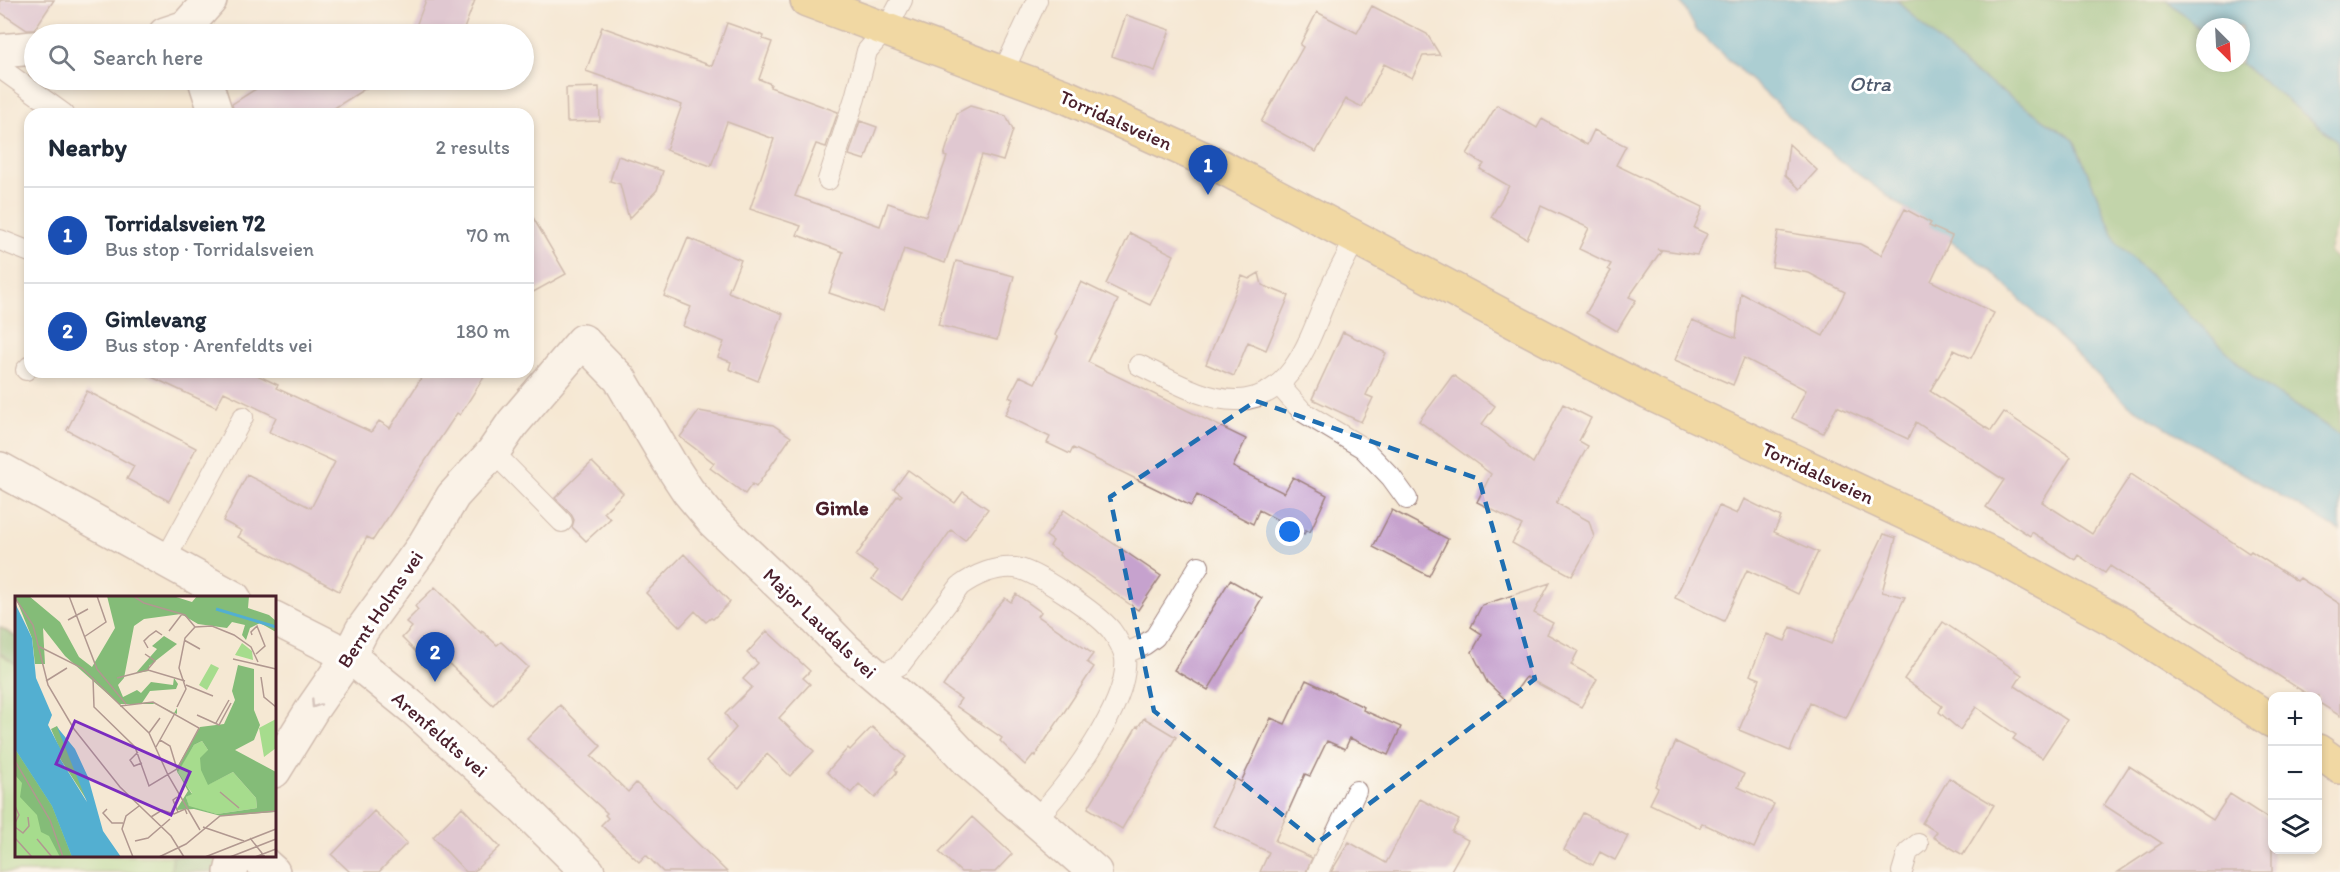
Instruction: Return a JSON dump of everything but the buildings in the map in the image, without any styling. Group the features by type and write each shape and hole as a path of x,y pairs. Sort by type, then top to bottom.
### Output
{"main road":[{"name":"Torridalsveien","path":"807,0 1067,97 1220,166 1649,393 1999,557 2127,627 2268,718"},
{"path":"2322,754 2340,767"}],"street":[{"path":"188,24 210,0"},
{"path":"0,51 24,49"},
{"path":"208,90 214,108"},
{"name":"Bernt Holms vei","path":"276,768 349,656 362,630 424,545 453,496 493,452 513,423 583,341"},
{"name":"Major Laudals vei","path":"583,341 620,379 688,491 713,520 876,678 938,729 968,761 1095,872"},
{"path":"0,469 232,596"},
{"name":"Arenfeldts vei","path":"276,619 349,656 413,708 518,803 588,872"},
{"path":"231,872 235,857"},
{"path":"257,857 273,872"}],"lane":[{"path":"828,180 855,98 867,51 887,28 902,0"},
{"path":"1003,72 1036,0"},
{"path":"0,68 24,85"},
{"path":"31,90 56,108"},
{"path":"1139,365 1216,398 1238,400 1252,398 1278,385 1293,368 1317,325 1333,282 1355,237"},
{"path":"0,240 24,250"},
{"path":"1278,385 1303,412 1363,448 1391,477 1407,499"},
{"path":"165,560 243,417"},
{"path":"493,452 562,522"},
{"path":"1124,654 1155,637 1199,566"},
{"path":"876,678 900,665 960,586 993,570 1014,568 1035,575 1110,628 1124,654 1125,675 1121,691 1097,739 1035,819"},
{"path":"1318,872 1356,791"},
{"path":"1902,872 1908,852 1918,844"}],"highlighted area":[{"path":"1256,401 1479,479 1535,679 1317,843 1154,711 1110,497"}],"green space":[{"path":"1897,0 2167,0 2196,26 2196,72 2250,70 2337,141 2340,159 2340,216 2329,252 2340,262 2340,435 2254,378 2116,243 2074,140 1966,67"},
{"path":"0,627 15,636 15,663 0,653"},
{"path":"0,653 15,663 15,857 173,857 171,872 0,872"},
{"path":"173,857 230,857 222,872 171,872"}],"water":[{"name":"Otra","path":"1680,0 1897,0 1966,67 2074,140 2117,243 2254,378 2340,435 2340,531 2127,404 1990,270 1837,159 1697,31"},
{"path":"2167,0 2340,0 2340,159 2337,141 2250,70 2250,18 2196,18 2196,26"}],"place":[{"name":"Torridalsveien 72","path":"1208,195"},
{"name":"Gimlevang","path":"435,682"}],"district":[{"name":"Gimle","path":"842,507"}]}
